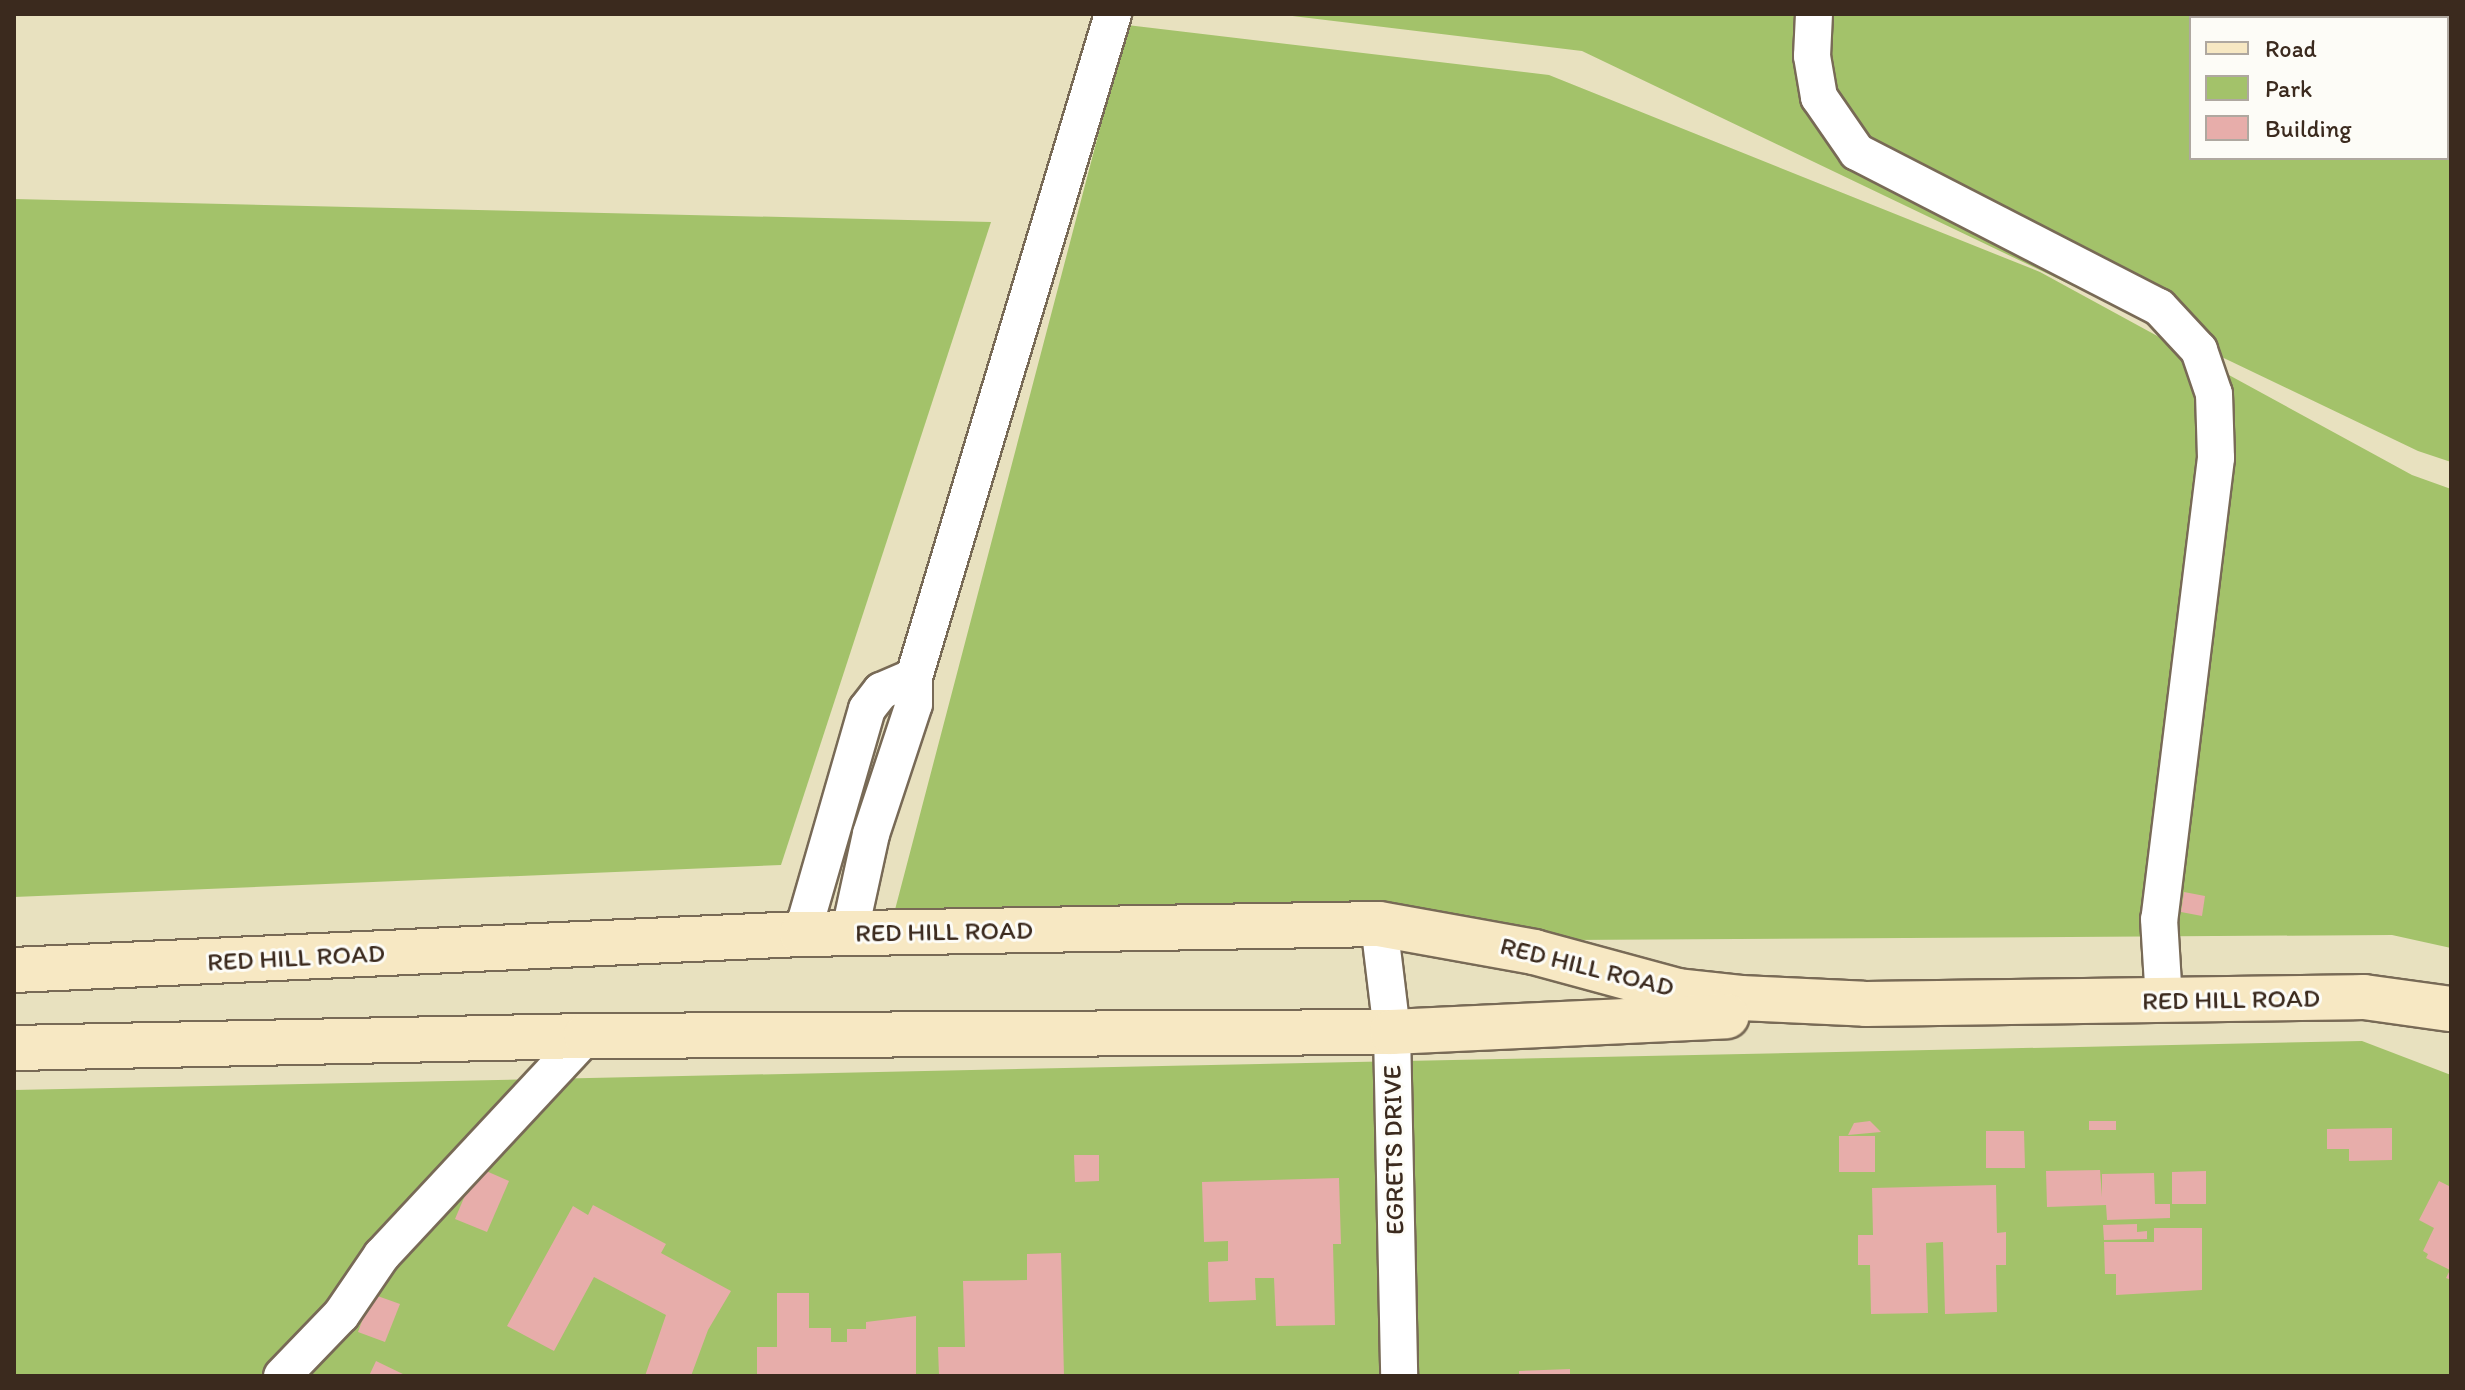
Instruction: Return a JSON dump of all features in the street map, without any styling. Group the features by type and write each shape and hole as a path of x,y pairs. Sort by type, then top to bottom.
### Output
{"main road":[{"name":"RED HILL ROAD","path":"14,970 802,934 1379,924 1454,934 1678,991 1866,1004"},
{"name":"RED HILL ROAD","path":"14,1048 586,1036 1392,1032 1668,1021 1866,1004 2364,997 2451,1009"}],"street":[{"path":"849,935 871,834 914,704 914,677 1113,14"},
{"path":"1814,14 1812,56 1819,97 1857,152 2159,307 2199,350 2214,394 2216,458 2159,919 2164,1001"},
{"path":"802,934 867,709 881,691 914,677"},
{"name":"EGRETS DRIVE","path":"1379,924 1392,1032 1399,1376"},
{"path":"282,1376 341,1315 382,1255 586,1036"}],"green space":[{"path":"1276,14 2451,14 2451,462 2418,451 1582,51"},
{"path":"1127,25 1549,75 2040,272 2412,475 2451,489 2451,948 2392,935 886,944"},
{"path":"14,199 991,222 781,865 14,897"},
{"path":"2362,1041 2451,1075 2451,1376 14,1376 14,1090"}],"building":[{"path":"2184,892 2205,896 2202,916 2181,912"},
{"path":"1870,1121 1881,1132 1848,1135 1854,1123"},
{"path":"2089,1121 2116,1121 2116,1130 2089,1130"},
{"path":"2392,1128 2392,1160 2349,1161 2349,1149 2327,1149 2327,1129"},
{"path":"1986,1131 2024,1131 2025,1168 1986,1168"},
{"path":"1839,1136 1875,1136 1875,1172 1839,1172"},
{"path":"1074,1155 1099,1155 1099,1181 1075,1182"},
{"path":"477,1167 509,1181 487,1232 455,1219"},
{"path":"2100,1170 2102,1197 2102,1174 2154,1173 2155,1204 2170,1204 2170,1218 2107,1220 2106,1205 2047,1207 2046,1171"},
{"path":"2206,1171 2206,1204 2172,1204 2172,1172"},
{"path":"1339,1178 1341,1244 1333,1244 1335,1325 1276,1326 1274,1278 1255,1278 1256,1300 1209,1302 1208,1262 1228,1261 1228,1241 1204,1242 1202,1182"},
{"path":"2439,1181 2451,1187 2451,1280 2446,1278 2450,1270 2426,1258 2428,1254 2423,1251 2434,1228 2419,1220"},
{"path":"1996,1185 1997,1233 2006,1232 2006,1265 1996,1265 1997,1312 1945,1314 1943,1242 1926,1243 1928,1313 1871,1314 1870,1265 1858,1265 1858,1235 1873,1235 1872,1188"},
{"path":"593,1205 666,1244 661,1253 731,1291 708,1330 691,1376 645,1376 666,1315 594,1277 554,1351 507,1326 573,1206 588,1215"},
{"path":"2137,1224 2137,1232 2147,1231 2147,1239 2104,1240 2103,1225"},
{"path":"2154,1228 2202,1228 2202,1290 2116,1295 2116,1274 2105,1274 2104,1242 2154,1242"},
{"path":"1061,1253 1064,1376 939,1376 938,1347 965,1347 963,1281 1027,1280 1027,1254"},
{"path":"777,1293 809,1293 809,1328 831,1328 831,1342 847,1342 847,1329 866,1329 866,1322 916,1316 916,1376 757,1376 757,1347 777,1347"},
{"path":"372,1294 400,1304 385,1342 358,1332"},
{"path":"376,1361 407,1376 369,1376"},
{"path":"1570,1369 1570,1376 1519,1376 1519,1371"}]}
